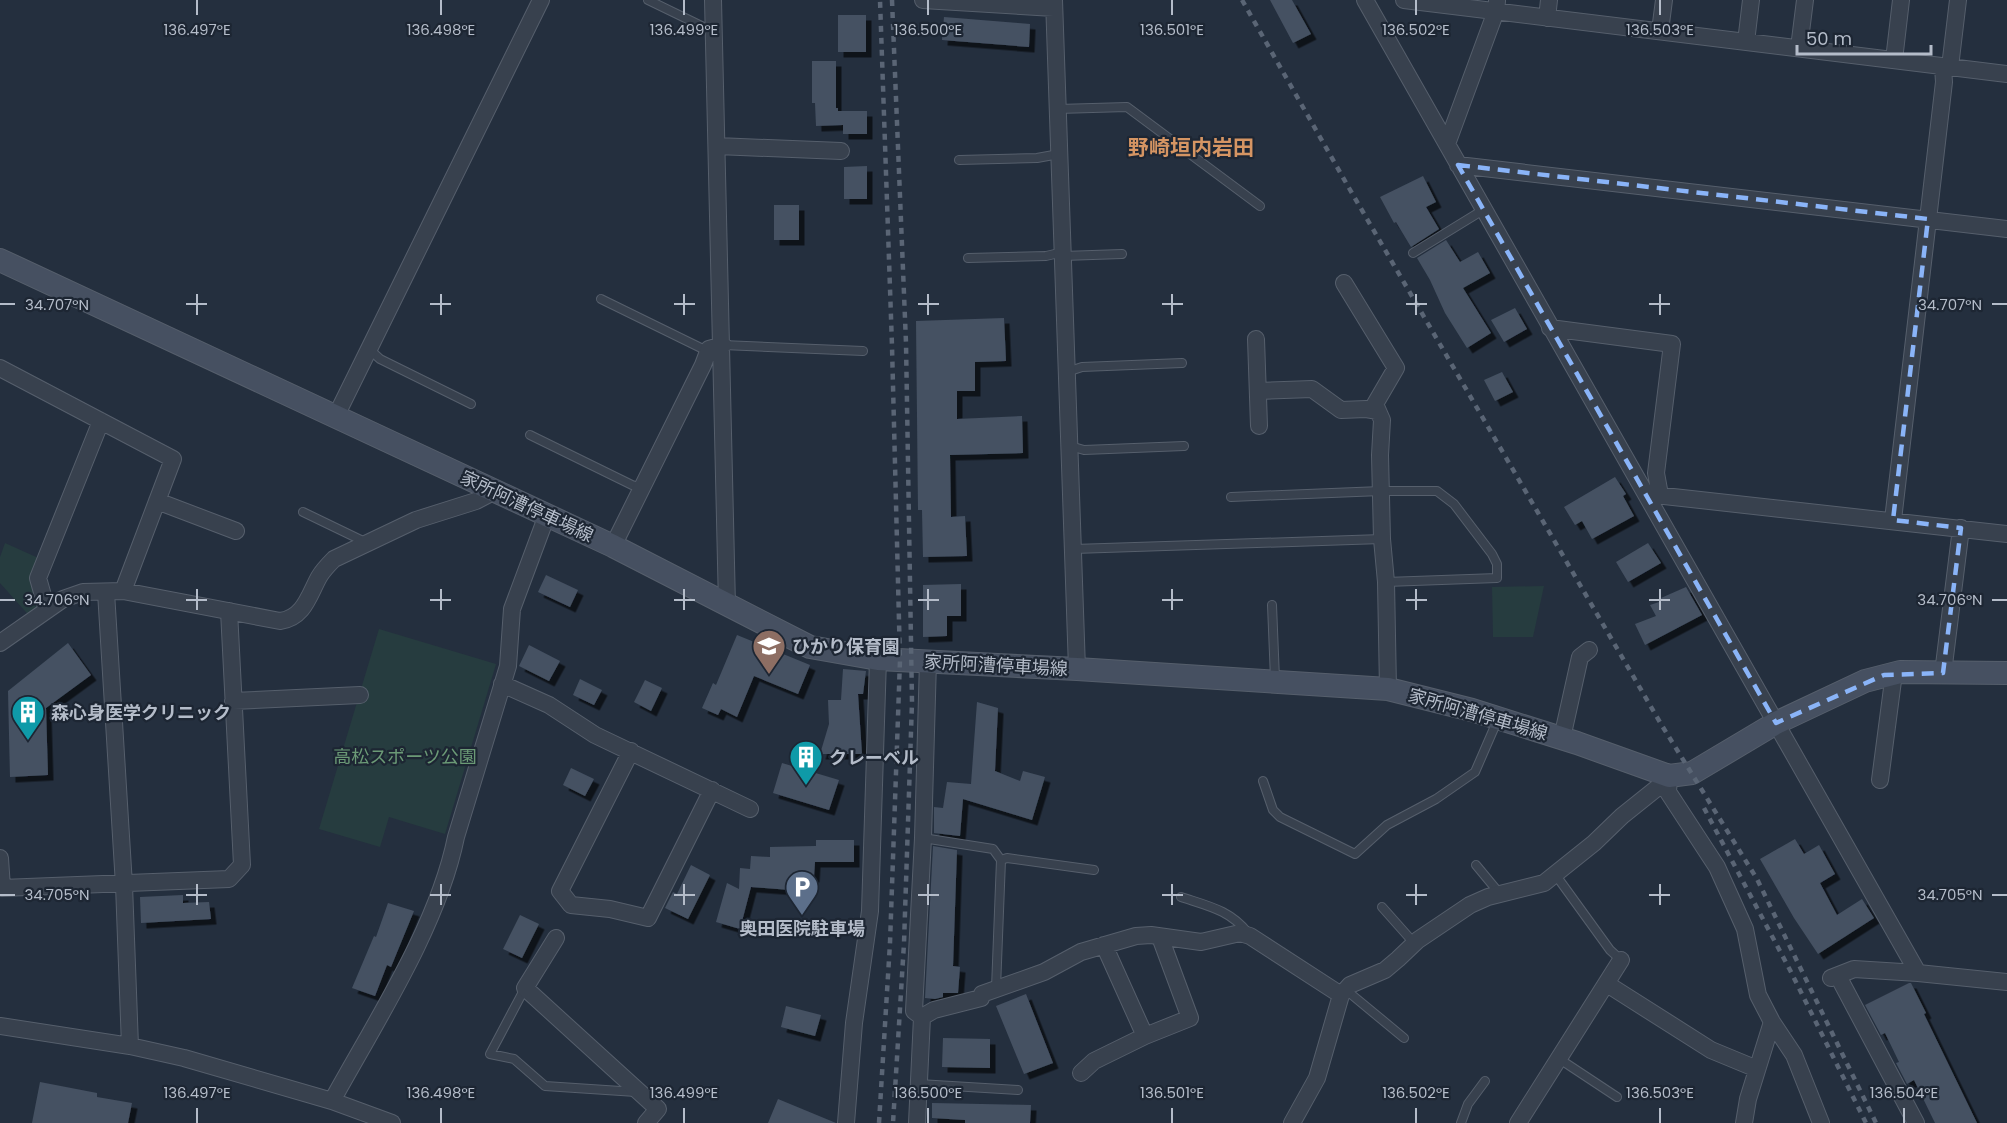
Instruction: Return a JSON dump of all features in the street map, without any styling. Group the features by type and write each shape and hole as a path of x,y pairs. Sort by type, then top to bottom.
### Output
{"main road":[{"name":"家所阿漕停車場線","path":"1,263 613,546 727,606 810,646 878,659 1388,689 1498,718 1669,776"},
{"path":"1669,776 1692,773 1776,723 1865,681 1893,673 2007,673"}],"street":[{"path":"335,418 542,0"},
{"path":"713,0 717,146 716,347 727,606"},
{"path":"923,0 1054,4 1077,669"},
{"path":"1365,0 1550,328 1653,494 1776,723 1918,973"},
{"path":"1404,0 1496,6 1547,18 2007,74"},
{"path":"1547,18 1549,0"},
{"path":"1660,32 1664,0"},
{"path":"1746,42 1751,0"},
{"path":"1799,48 1805,0"},
{"path":"1894,60 1901,0"},
{"path":"1893,520 1944,82 1958,0"},
{"path":"1447,144 1496,6"},
{"path":"717,146 841,151"},
{"path":"1458,165 2007,229"},
{"path":"1344,283 1402,374 1375,404 1382,420 1380,455 1388,689"},
{"path":"1550,328 1672,344 1653,494"},
{"path":"1256,339 1259,426"},
{"path":"613,546 703,365 716,347"},
{"path":"0,368 173,459 123,591"},
{"path":"1258,391 1312,389 1341,410 1378,411"},
{"path":"47,610 38,578 101,421"},
{"path":"0,643 63,599 83,592 123,591 280,621 295,617 324,569 334,559 410,523 477,501 495,491"},
{"path":"1653,494 2007,534"},
{"path":"157,501 236,531"},
{"path":"332,1101 419,942 451,859 508,666 512,609 547,515"},
{"path":"1943,673 1960,528"},
{"path":"106,592 124,885 130,1046"},
{"path":"0,858 2,888 124,885 229,879 242,865 229,611"},
{"path":"1562,738 1580,657 1589,650"},
{"path":"846,1123 854,1023 870,911 878,659"},
{"path":"922,1017 914,1011 923,838 928,661"},
{"path":"1880,780 1893,673"},
{"path":"502,684 549,705 595,735 750,809"},
{"path":"233,701 360,695"},
{"path":"631,751 560,891 571,905 610,909 648,918 712,790"},
{"path":"1292,1123 1317,1078 1343,992 1359,981 1385,970 1414,943 1470,905 1500,894 1544,883 1594,843 1669,776"},
{"path":"1669,776 1668,792 1717,867 1744,929 1758,995 1772,1022 1794,1055 1821,1123"},
{"path":"922,1017 934,1010 981,998 981,994 1044,972 1081,952 1136,936 1201,942 1240,933 1250,936 1343,992"},
{"path":"1082,1073 1094,1061 1145,1036 1191,1018 1161,937"},
{"path":"556,938 525,988 658,1109 646,1123"},
{"path":"1104,945 1145,1036"},
{"path":"1518,1123 1621,960"},
{"path":"1916,1123 1834,977 1854,969 2007,982"},
{"path":"1607,984 1711,1050 1757,1069"},
{"path":"917,1123 922,1017"},
{"path":"1744,1123 1748,1099 1772,1022"},
{"path":"0,1026 130,1046 184,1058 332,1101 392,1123"}],"lane":[{"path":"648,0 714,32"},
{"path":"1058,109 1127,107 1260,206"},
{"path":"959,160 1037,158 1059,154"},
{"path":"1413,253 1483,210"},
{"path":"968,258 1122,254"},
{"path":"601,299 701,348 863,351"},
{"path":"369,349 380,359 471,404"},
{"path":"1067,372 1082,367 1182,363"},
{"path":"530,435 642,488"},
{"path":"1070,446 1084,450 1184,446"},
{"path":"1231,497 1381,491 1437,492 1454,504 1497,564 1497,578 1386,582"},
{"path":"303,512 367,545"},
{"path":"1074,549 1382,539"},
{"path":"1272,605 1275,681"},
{"path":"1263,781 1273,810 1280,818 1355,854 1387,825 1436,799 1475,772 1498,718"},
{"path":"923,838 993,849 1001,860 996,988"},
{"path":"1001,860 1007,858 1094,870"},
{"path":"1476,865 1500,894"},
{"path":"1555,874 1610,950 1621,960"},
{"path":"1181,897 1226,913 1236,919 1250,936"},
{"path":"1382,907 1414,943"},
{"path":"525,988 490,1054 514,1059 546,1086 640,1093"},
{"path":"1343,992 1404,1038"},
{"path":"1558,1058 1617,1097"},
{"path":"1461,1123 1468,1104 1485,1082"},
{"path":"919,1084 1018,1090"}],"highlighted area":[{"path":"1458,165 1928,219 1893,520 1961,528 1943,673 1884,675 1776,723"}],"green space":[{"path":"5,543 45,561 47,610 33,620 0,583 0,557"},
{"path":"1544,586 1533,637 1493,637 1492,587"},
{"name":"高松スポーツ公園","path":"379,629 496,664 445,834 389,817 380,847 319,829"}],"building":[{"path":"1270,0 1292,0 1311,34 1293,43"},
{"path":"838,15 866,15 866,52 838,52"},
{"path":"944,17 1030,24 1029,47 942,40"},
{"path":"812,61 836,61 836,108 838,111 867,111 867,134 843,134 843,125 816,126 815,103 812,103"},
{"path":"867,166 867,199 844,199 844,167"},
{"path":"1423,176 1436,202 1426,207 1439,229 1411,247 1396,222 1394,223 1380,197"},
{"path":"774,205 799,205 799,240 774,240"},
{"path":"1446,240 1460,262 1478,252 1490,273 1463,288 1491,333 1467,348 1445,313 1417,258"},
{"path":"1515,308 1527,329 1504,342 1491,320"},
{"path":"1004,318 1006,361 975,362 975,391 957,391 957,419 1022,416 1023,453 950,455 951,517 965,516 967,556 923,557 922,510 918,510 916,321"},
{"path":"1502,372 1513,392 1495,401 1484,380"},
{"path":"1615,477 1626,494 1623,496 1634,516 1592,539 1582,521 1575,525 1564,507"},
{"path":"1648,543 1661,563 1628,582 1616,562"},
{"path":"546,575 578,590 570,607 538,592"},
{"path":"961,584 961,616 947,616 947,636 923,637 923,585"},
{"path":"1686,587 1702,615 1645,645 1635,624 1656,616 1650,605"},
{"path":"737,635 810,665 798,694 754,676 737,717 721,709 718,715 702,708 713,683 716,685"},
{"name":"森心身医学クリニック","path":"68,643 91,675 46,708 48,775 10,777 8,691"},
{"path":"529,645 560,661 549,681 519,666"},
{"path":"843,669 866,671 863,694 858,694 862,754 820,754 829,724 828,700 841,700"},
{"path":"580,679 602,690 594,705 573,695"},
{"path":"645,680 662,688 651,711 634,702"},
{"path":"977,702 998,708 995,771 1020,781 1023,771 1045,777 1032,820 963,799 960,836 934,833 934,807 943,808 947,782 971,784"},
{"name":"クレーベル","path":"782,763 839,780 829,810 773,793"},
{"path":"571,768 594,779 585,796 563,785"},
{"path":"1795,839 1804,854 1819,845 1835,874 1820,883 1837,915 1862,899 1874,918 1818,954 1760,859"},
{"path":"816,840 854,840 854,862 815,862 814,877 804,876 803,891 751,887 740,929 716,922 727,883 739,889 740,868 750,869 751,856 770,857 770,847 816,846"},
{"path":"933,846 957,850 953,966 960,967 958,993 943,993 943,997 935,999 925,998"},
{"path":"691,865 710,875 688,919 665,908 673,892 677,894"},
{"path":"183,895 183,903 209,902 211,919 141,923 140,897"},
{"path":"388,903 414,911 391,967 387,965 375,996 352,988 374,936 376,937"},
{"path":"520,915 539,924 522,958 503,949"},
{"path":"1909,983 1926,1013 1924,1014 1977,1123 1935,1123 1914,1080 1907,1084 1885,1033 1881,1035 1865,1005"},
{"path":"1026,994 1053,1063 1024,1074 996,1006"},
{"path":"786,1006 821,1015 815,1036 781,1027"},
{"path":"943,1038 990,1039 990,1068 942,1067"},
{"path":"40,1082 97,1093 97,1097 132,1103 128,1123 32,1123"},
{"path":"778,1099 836,1123 768,1123"},
{"path":"932,1103 1031,1105 1030,1123 965,1123 965,1120 932,1118"}],"railway":[{"path":"879,1123 890,943 900,660 880,0"},
{"path":"892,0 906,343 912,702 904,943 893,1123"},
{"path":"1242,0 1661,724 1757,879 1876,1123"},
{"path":"1704,808 1790,970 1866,1123"}],"place":[{"name":"ひかり保育園","path":"769,675"},
{"name":"森心身医学クリニック","path":"28,741"},
{"name":"クレーベル","path":"806,786"},
{"name":"奥田医院駐車場","path":"802,916"}],"district":[{"name":"野崎垣内岩田","path":"1191,147"}]}
